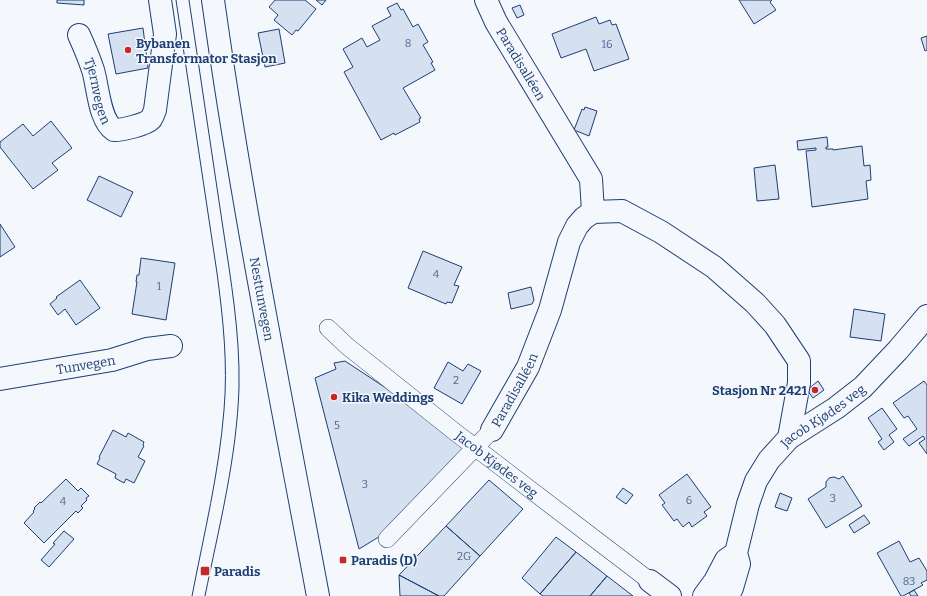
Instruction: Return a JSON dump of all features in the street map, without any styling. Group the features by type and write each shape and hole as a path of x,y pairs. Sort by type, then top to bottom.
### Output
{"street":[{"name":"Tjernvegen","path":"79,35 93,70 103,113 110,127 116,130 145,122 151,118 155,110 165,34 160,0"},
{"name":"Nesttunvegen","path":"213,0 223,71 252,243 318,596"},
{"name":"Paradisalléen","path":"387,539 492,430 528,367 541,336 550,310 569,242 577,226 584,218 593,212 591,179 496,22 486,0"},
{"path":"593,212 622,211 661,232 714,267 755,303 775,325 799,361 799,384 789,438"},
{"name":"Jacob Kjødes veg","path":"728,596 739,564 736,553 748,504 756,482 769,460 789,438 836,408 863,387 898,350 927,316"},
{"name":"Jacob Kjødes veg","path":"328,328 347,346 455,432 670,596"},
{"name":"Tunvegen","path":"0,379 112,360 147,349 171,346"},
{"path":"704,596 715,581 726,560 736,553"}],"building":[{"path":"57,0 84,0 84,5 57,3"},
{"path":"275,0 305,0 316,9 298,31 296,30 292,35 274,20 278,15 269,7"},
{"path":"316,0 326,0 322,5"},
{"path":"739,0 772,0 770,2 776,10 754,24"},
{"path":"397,3 401,10 403,9 413,27 418,24 428,42 423,45 433,62 431,63 435,70 403,88 421,118 419,119 420,122 395,135 394,133 381,140 344,72 353,67 343,49 362,38 367,47 380,40 372,26 391,16 387,8"},
{"path":"520,5 524,15 517,18 512,8"},
{"path":"596,17 599,24 610,20 612,25 616,24 629,59 594,71 586,49 561,58 552,34"},
{"name":"Bybanen Transformator Stasjon","path":"143,28 148,68 116,74 108,34"},
{"path":"279,29 285,63 265,67 258,33"},
{"path":"927,36 927,50 925,51 921,38"},
{"path":"585,107 597,111 589,136 574,130 582,109 584,110"},
{"path":"51,121 72,148 52,163 58,170 33,189 0,147 0,142 23,124 33,136"},
{"path":"827,137 828,147 826,147 826,149 833,150 862,146 864,166 870,165 871,180 866,181 868,199 812,207 806,151 816,150 816,148 798,150 797,141"},
{"path":"775,165 779,199 757,201 754,168"},
{"path":"99,176 133,192 121,217 87,200"},
{"path":"0,224 15,247 0,257"},
{"path":"423,251 462,267 454,285 459,286 452,303 447,302 446,304 408,288"},
{"path":"141,258 175,263 166,320 132,314 137,275 139,275"},
{"path":"80,280 100,308 76,325 65,309 58,315 50,304 57,298 56,297"},
{"path":"531,287 534,300 532,304 511,309 508,293"},
{"path":"854,309 885,314 881,341 850,337"},
{"path":"345,361 398,396 470,448 400,524 359,549 315,378 336,369 334,363"},
{"path":"448,362 463,371 468,364 481,371 462,404 434,388"},
{"name":"Stasjon Nr 2421","path":"818,381 824,390 813,398 807,390"},
{"path":"924,381 927,385 927,454 919,443 925,439 923,436 909,446 903,439 917,429 908,416 904,418 893,403"},
{"path":"882,408 897,429 889,435 894,442 884,450 878,442 882,439 868,418"},
{"path":"113,430 126,437 128,433 144,442 144,446 138,457 145,461 134,483 126,479 124,483 115,478 116,474 97,464"},
{"path":"687,474 711,507 704,512 707,516 692,527 689,522 683,527 677,519 674,521 662,505 665,503 659,495"},
{"path":"843,476 862,506 826,528 808,499 826,487 826,482 829,478 834,477 839,479"},
{"path":"66,479 78,491 81,488 89,496 81,506 83,508 78,513 76,511 44,543 24,523 34,512 34,508"},
{"path":"489,480 523,509 480,556 446,526"},
{"path":"623,488 633,495 626,504 616,497"},
{"path":"780,493 792,498 787,511 775,507"},
{"path":"864,515 870,523 854,533 849,525"},
{"path":"446,526 480,556 444,596 439,596 399,575"},
{"path":"64,531 74,539 49,567 41,560"},
{"path":"556,537 576,552 540,594 522,578"},
{"path":"899,541 910,562 919,558 927,571 927,580 921,583 923,585 903,596 901,596 877,553"},
{"path":"576,552 607,576 590,596 543,596 540,594"},
{"path":"399,575 439,596 400,596"},
{"path":"607,576 633,596 590,596"},
{"path":"914,590 918,596 911,596 909,593"}],"tram line":[{"path":"176,0 217,273 225,358 224,410 219,457 192,596"},
{"path":"189,0 232,287 239,367 238,413 231,466 205,596"}],"place":[{"name":"Bybanen Transformator Stasjon","path":"128,50"},
{"name":"Stasjon Nr 2421","path":"815,390"},
{"name":"Kika Weddings","path":"334,397"},
{"name":"Paradis (D)","path":"343,560"},
{"name":"Paradis","path":"205,571"}]}
